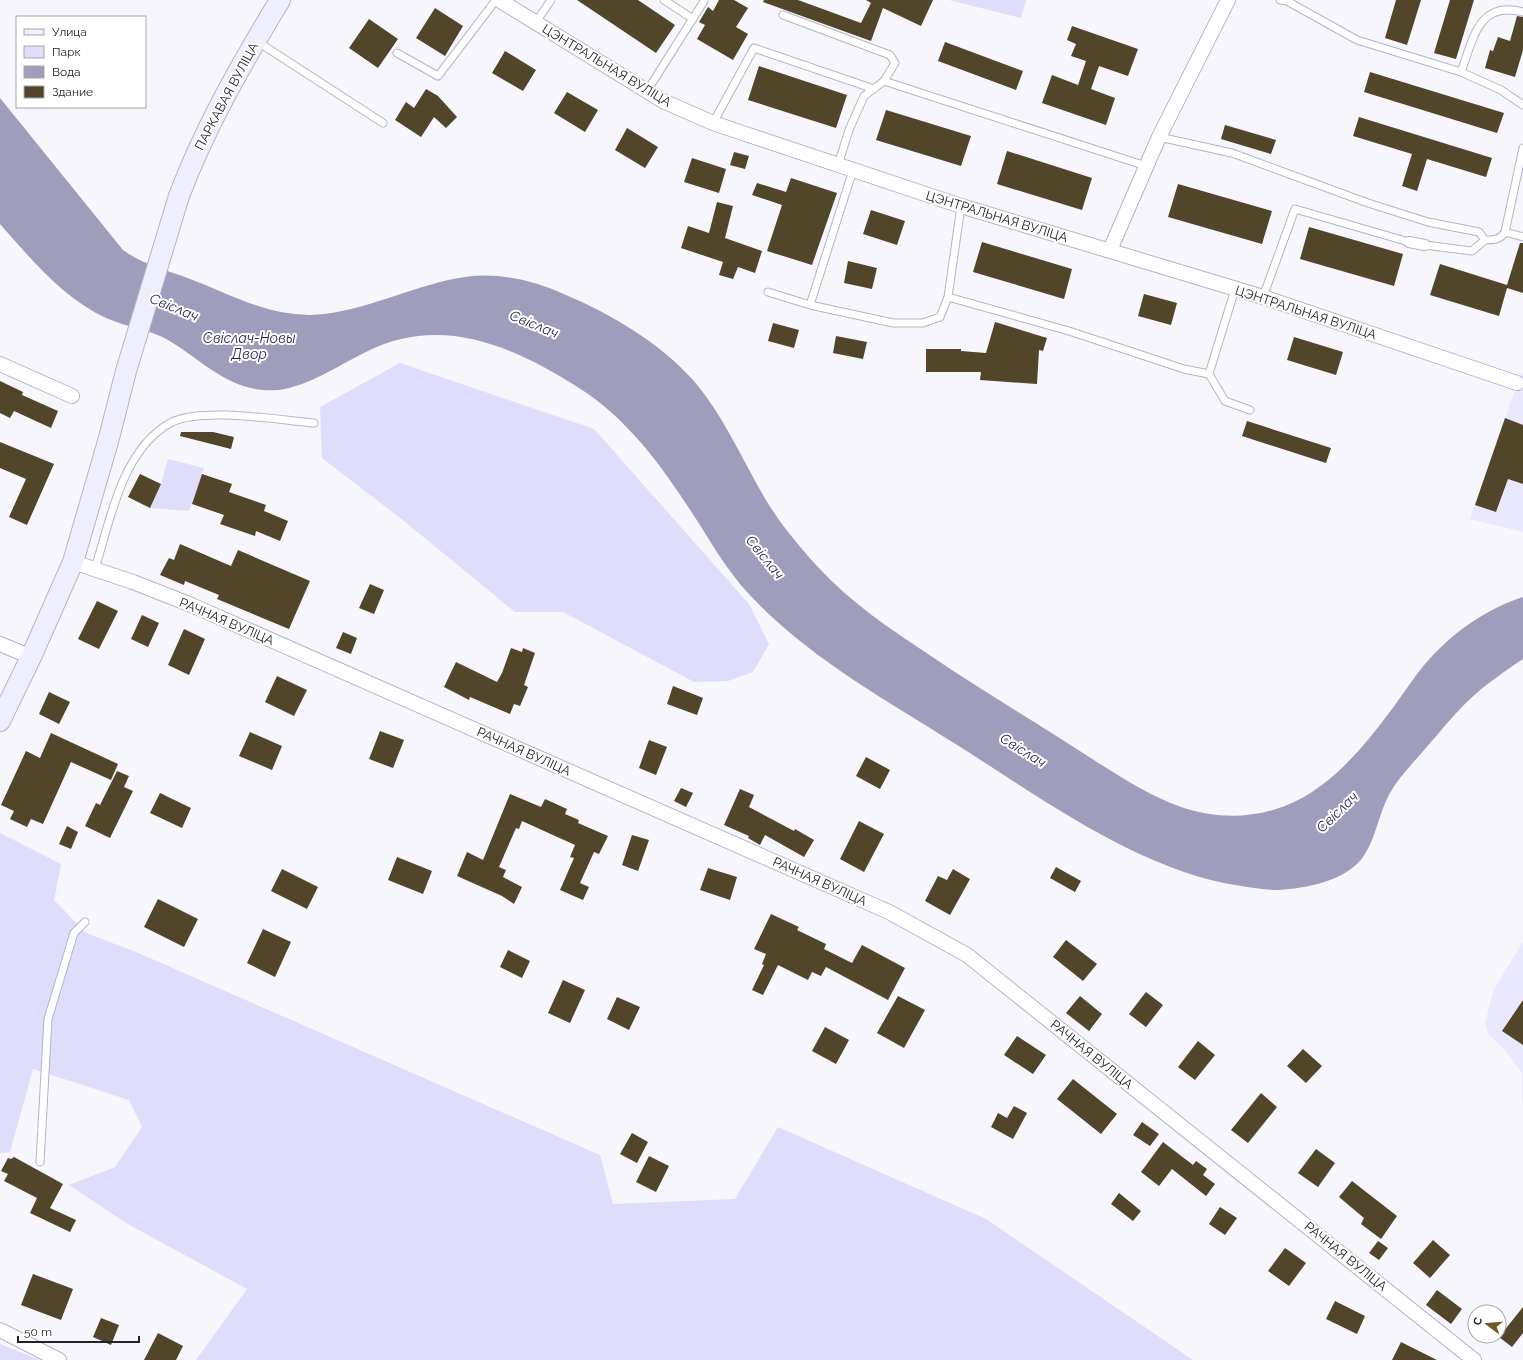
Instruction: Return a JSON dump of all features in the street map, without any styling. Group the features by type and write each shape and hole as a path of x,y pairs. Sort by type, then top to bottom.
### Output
{"main road":[{"name":"ПАРКАВАЯ ВУЛІЦА","path":"0,721 31,657 73,562 126,371 179,196 190,167 213,118 280,0"}],"street":[{"name":"ЦЭНТРАЛЬНАЯ ВУЛІЦА","path":"498,0 663,101 713,123 961,206 1263,297 1520,385"},
{"path":"1110,250 1159,137 1228,0"},
{"path":"1409,242 1425,245"},
{"path":"0,364 72,396"},
{"name":"РАЧНАЯ ВУЛІЦА","path":"73,562 95,568 189,604 889,912 967,955 1474,1360"},
{"path":"0,644 31,657"},
{"path":"0,1330 59,1360"}],"lane":[{"path":"397,53 438,76 498,0"},
{"path":"536,22 551,0"},
{"path":"664,0 693,20"},
{"path":"1285,0 1357,40 1461,72 1501,90 1523,104"},
{"path":"647,91 704,2"},
{"path":"1461,72 1478,25 1488,11 1498,7 1514,8 1523,12"},
{"path":"782,15 890,55 895,62 884,81 864,96 856,112 838,165"},
{"path":"256,40 383,123"},
{"path":"713,123 754,48 874,89"},
{"path":"884,81 1146,166"},
{"path":"1159,137 1232,153 1368,203 1428,222 1479,232 1485,240"},
{"path":"1425,245 1472,251 1485,240 1496,240 1502,236 1523,148"},
{"path":"810,305 853,170"},
{"path":"768,292 810,305 893,323 923,323 940,317 948,297 961,206"},
{"path":"1263,297 1295,208 1409,242"},
{"path":"1504,232 1523,237"},
{"path":"1235,288 1209,374 1225,401 1250,410"},
{"path":"948,297 1069,332 1184,369 1209,374"},
{"path":"95,568 122,481 139,450 159,430 174,422 200,416 227,415 314,423"},
{"path":"40,1162 48,1018 74,933 85,922"}],"shaded area":[{"path":"1521,373 1523,374 1523,532 1470,519"},
{"path":"1523,942 1523,1102 1522,1073 1504,1049 1489,1035 1485,1023 1494,989"}],"green space":[{"path":"949,0 1026,0 1021,18"},
{"path":"400,363 594,429 749,604 769,644 753,672 728,681 694,682 563,612 515,612 404,521 322,458 320,407"},
{"path":"168,459 204,468 189,511 150,508 161,484"},
{"path":"0,833 61,864 54,900 86,933 136,952 600,1155 613,1204 735,1199 778,1127 986,1219 1193,1360 196,1360 247,1289 126,1223 69,1185 115,1167 142,1127 129,1100 33,1069 10,1152 0,1153"},
{"path":"0,1344 40,1360 0,1360"}],"water":[{"path":"0,98 123,250 145,263 185,277 236,298 287,313 305,315 324,314 360,307 447,280 465,277 491,276 517,279 554,290 617,320 666,354 693,380 725,425 769,505 780,521 817,566 843,591 886,625 980,688 1135,785 1151,794 1181,807 1215,815 1250,815 1273,810 1292,803 1310,793 1326,782 1356,753 1383,721 1421,669 1446,642 1482,616 1509,602 1523,597 1523,659 1489,683 1470,699 1406,770 1386,801 1369,847 1359,862 1342,875 1311,886 1274,890 1241,886 1203,878 1165,865 1128,848 1056,808 872,692 819,656 770,615 733,576 673,484 631,431 598,401 554,373 528,359 502,348 476,340 449,336 422,336 394,341 366,352 313,380 290,388 279,390 262,390 247,387 219,375 161,336 114,321 90,310 48,277 0,224"}],"building":[{"path":"577,0 638,0 675,25 656,53"},
{"path":"719,0 734,0 748,8 736,27 748,34 733,60 697,39 705,25 699,22 708,7 713,11"},
{"path":"764,0 798,0 861,23 871,3 866,0 933,0 921,26 883,8 871,41 763,2"},
{"path":"1396,0 1421,0 1407,45 1385,38"},
{"path":"1450,0 1474,0 1456,59 1434,53"},
{"path":"435,8 463,26 445,56 416,38"},
{"path":"1517,16 1523,17 1523,50 1515,77 1485,68 1490,50 1493,51 1498,37 1510,41"},
{"path":"369,19 398,39 378,68 349,48"},
{"path":"1072,26 1138,49 1128,76 1099,66 1091,89 1115,98 1106,125 1042,103 1052,75 1078,85 1086,61 1071,56 1076,44 1067,40"},
{"path":"945,42 1023,71 1016,90 938,61"},
{"path":"505,51 536,70 523,91 492,73"},
{"path":"759,66 847,95 836,128 748,100"},
{"path":"1370,72 1504,113 1497,133 1364,92"},
{"path":"426,89 438,96 457,117 446,128 434,117 421,137 395,120 406,102 414,108"},
{"path":"567,92 598,110 585,132 554,113"},
{"path":"886,110 971,136 961,166 876,140"},
{"path":"1359,117 1492,158 1486,177 1427,159 1417,191 1402,186 1412,154 1353,136"},
{"path":"1225,125 1276,140 1271,154 1221,139"},
{"path":"627,128 658,147 645,168 615,150"},
{"path":"1007,151 1092,178 1082,210 997,184"},
{"path":"734,152 749,156 745,169 730,165"},
{"path":"692,158 726,169 719,193 684,182"},
{"path":"791,178 837,193 812,265 767,251 782,205 752,195 757,183 786,192"},
{"path":"1178,184 1272,211 1262,244 1168,217"},
{"path":"717,202 733,206 725,238 762,251 755,273 738,267 733,279 719,275 723,262 681,248 688,226 709,233"},
{"path":"871,210 905,221 897,245 863,234"},
{"path":"1309,227 1403,254 1394,286 1300,259"},
{"path":"982,242 1072,269 1064,299 973,272"},
{"path":"1520,243 1523,243 1523,293 1507,288 1499,316 1430,295 1440,264 1507,285"},
{"path":"848,261 877,268 872,289 844,283"},
{"path":"1144,294 1177,303 1171,325 1138,316"},
{"path":"995,322 1047,338 1043,351 1039,350 1037,384 980,380 981,372 926,372 926,349 961,349 961,351 986,353"},
{"path":"773,323 799,330 794,348 768,341"},
{"path":"836,336 867,342 863,359 833,353"},
{"path":"1294,337 1343,352 1336,375 1287,360"},
{"path":"0,381 23,392 22,395 58,411 51,428 14,411 10,418 0,413"},
{"path":"1505,418 1523,425 1523,484 1508,479 1496,512 1475,505"},
{"path":"1247,421 1331,448 1326,463 1242,436"},
{"path":"181,432 213,432 234,437 231,449 180,436"},
{"path":"0,442 54,464 27,525 9,517 26,479 0,468"},
{"path":"140,474 161,484 150,508 128,497"},
{"path":"202,474 232,484 229,492 266,505 264,511 288,521 280,541 256,531 255,536 220,524 224,515 192,504"},
{"path":"180,544 231,566 238,550 310,581 289,629 217,599 219,595 185,581 184,585 160,575 169,558 174,560"},
{"path":"370,584 384,590 374,614 359,608"},
{"path":"97,601 118,611 99,649 78,639"},
{"path":"142,615 159,623 148,647 131,639"},
{"path":"184,629 205,639 189,675 168,665"},
{"path":"343,632 357,638 351,654 336,648"},
{"path":"511,648 522,652 523,648 535,653 524,685 528,687 520,706 514,704 510,714 470,697 469,700 444,687 456,662 497,682"},
{"path":"277,676 307,690 294,716 265,702"},
{"path":"673,686 703,698 697,715 667,704"},
{"path":"49,692 70,702 59,724 39,714"},
{"path":"380,731 404,740 393,768 369,759"},
{"path":"250,732 282,746 272,770 239,756"},
{"path":"51,733 118,764 111,780 71,762 43,824 31,819 27,827 10,819 14,811 1,805 26,751 40,758"},
{"path":"649,740 667,747 656,775 639,768"},
{"path":"866,757 890,770 880,789 856,776"},
{"path":"117,771 129,776 124,787 133,791 110,838 85,826 96,803 100,805"},
{"path":"681,788 693,793 686,807 674,801"},
{"path":"740,789 754,795 749,807 794,831 795,829 814,840 804,857 765,835 760,845 748,838 749,836 724,825"},
{"path":"160,793 191,808 182,828 150,813"},
{"path":"510,794 541,807 545,799 567,809 565,814 579,820 578,823 608,836 599,854 594,852 580,883 589,887 583,900 560,890 574,858 570,857 575,845 522,821 519,829 516,828 499,867 506,870 503,877 522,887 514,904 502,896 457,876 467,852 483,860"},
{"path":"859,821 884,834 864,872 840,859"},
{"path":"67,826 78,832 71,849 59,844"},
{"path":"632,835 649,840 638,871 622,865"},
{"path":"397,857 432,871 423,894 388,880"},
{"path":"1056,867 1081,881 1075,892 1050,878"},
{"path":"708,868 737,877 730,900 700,890"},
{"path":"282,869 318,887 307,909 271,891"},
{"path":"953,869 970,879 950,915 925,901 938,876 947,880"},
{"path":"158,899 198,919 184,947 144,927"},
{"path":"771,914 799,927 797,930 826,944 824,949 852,963 862,945 905,968 888,1000 826,967 821,976 812,972 808,980 778,965 763,995 752,990 764,965 762,964 766,954 754,949"},
{"path":"263,929 291,942 275,977 247,963"},
{"path":"1066,940 1097,964 1083,981 1053,957"},
{"path":"508,950 530,961 522,978 500,967"},
{"path":"563,980 585,990 570,1023 548,1013"},
{"path":"1146,992 1163,1005 1146,1027 1129,1014"},
{"path":"898,996 925,1010 904,1048 877,1033"},
{"path":"1080,996 1102,1014 1089,1031 1066,1013"},
{"path":"617,997 640,1007 629,1030 607,1019"},
{"path":"1523,1000 1523,1045 1502,1031"},
{"path":"825,1027 849,1040 836,1064 812,1051"},
{"path":"1017,1036 1046,1055 1033,1074 1004,1055"},
{"path":"1198,1041 1215,1055 1195,1080 1178,1067"},
{"path":"1303,1049 1322,1066 1306,1083 1287,1066"},
{"path":"1073,1079 1117,1114 1101,1134 1057,1099"},
{"path":"1261,1093 1277,1107 1248,1143 1231,1130"},
{"path":"1014,1106 1027,1113 1013,1139 991,1127 998,1113 1007,1118"},
{"path":"1142,1122 1159,1134 1150,1146 1133,1135"},
{"path":"632,1133 648,1142 637,1163 620,1154"},
{"path":"1163,1142 1193,1165 1196,1161 1207,1169 1203,1175 1215,1184 1206,1196 1172,1169 1159,1186 1141,1172"},
{"path":"1316,1149 1335,1163 1318,1187 1298,1173"},
{"path":"649,1156 669,1166 656,1192 636,1182"},
{"path":"14,1157 63,1184 50,1208 76,1220 70,1232 30,1213 37,1198 4,1181 8,1174 1,1171 8,1158 11,1159"},
{"path":"1352,1181 1397,1216 1381,1239 1361,1224 1364,1218 1339,1197"},
{"path":"1119,1193 1141,1211 1133,1221 1111,1204"},
{"path":"1220,1207 1237,1218 1225,1235 1209,1224"},
{"path":"1433,1240 1450,1255 1430,1278 1413,1263"},
{"path":"1378,1241 1388,1248 1379,1260 1369,1253"},
{"path":"1285,1248 1306,1263 1289,1286 1268,1271"},
{"path":"33,1274 73,1289 61,1320 21,1305"},
{"path":"1437,1290 1462,1309 1451,1324 1426,1305"},
{"path":"1335,1301 1365,1316 1357,1334 1326,1319"},
{"path":"1523,1307 1523,1333 1512,1347 1507,1343 1507,1327"},
{"path":"101,1318 119,1325 111,1345 93,1337"},
{"path":"158,1333 183,1346 176,1360 144,1360"},
{"path":"1401,1342 1437,1360 1392,1360"}],"water label":[{"name":"Свіслач","path":"174,307"},
{"name":"Свіслач","path":"534,324"},
{"name":"Свіслач-Новы Двор","path":"249,346"},
{"name":"Свіслач","path":"765,557"},
{"name":"Свіслач","path":"1023,750"},
{"name":"Свіслач","path":"1337,812"}]}
